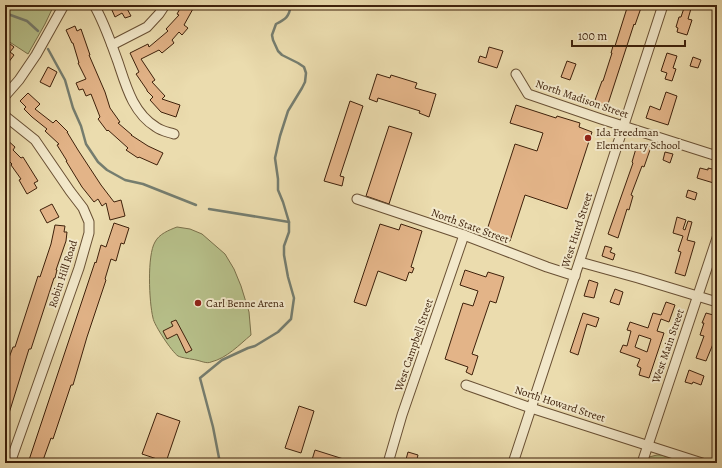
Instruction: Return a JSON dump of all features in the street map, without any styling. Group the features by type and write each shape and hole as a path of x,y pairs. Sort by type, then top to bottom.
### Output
{"street":[{"path":"5,96 19,80 36,55 64,5"},
{"path":"94,5 112,45 134,104 143,116 157,128 174,134"},
{"path":"112,45 147,27 160,14 165,5"},
{"name":"West Hurd Street","path":"513,463 664,5"},
{"name":"North Madison Street","path":"516,74 528,94 717,156"},
{"name":"Robin Hill Road","path":"5,116 35,140 83,208 89,222 89,234 79,268 10,463"},
{"name":"North State Street","path":"357,199 464,235 547,267 575,276"},
{"name":"West Campbell Street","path":"388,463 402,415 464,235"},
{"name":"West Main Street","path":"642,463 717,238"},
{"path":"580,262 717,302"},
{"name":"North Howard Street","path":"466,385 531,408 702,463"}],"green space":[{"path":"5,5 54,5 28,54 5,39"},
{"name":"Carl Benne Arena","path":"177,227 190,229 202,234 225,254 234,269 249,312 251,335 222,358 209,363 178,356 156,326 153,318 150,301 150,268 152,248 159,237"},
{"path":"662,455 685,463 647,463 649,457"}],"building":[{"path":"117,5 125,5 131,16 125,18 122,13 115,17 111,8"},
{"path":"182,5 190,5 194,7 184,25 188,28 182,35 179,32 172,40 174,43 162,53 159,50 141,59 155,80 152,82 165,96 162,99 180,105 176,117 161,112 150,100 153,97 147,91 136,74 139,72 130,53 148,44 149,47 168,31 166,29 179,15 177,14"},
{"path":"631,5 642,5 635,25 634,24 607,107 594,103 603,81 613,46 615,46 627,8 630,9"},
{"path":"685,5 692,5 688,19 692,20 687,35 677,32 678,28 676,27"},
{"path":"75,26 77,31 81,29 89,55 105,92 110,108 120,122 118,123 131,135 148,146 163,153 157,165 139,157 138,158 126,150 128,148 108,130 107,131 98,119 100,117 91,94 86,96 83,89 79,90 76,83 86,79 78,63 73,43 66,30"},
{"path":"5,40 14,47 10,52 14,55 5,67"},
{"path":"489,47 503,51 497,68 478,62 480,56 486,58"},
{"path":"667,53 677,56 673,68 676,69 672,81 665,79 667,73 661,71"},
{"path":"693,57 701,60 698,68 690,66"},
{"path":"567,61 576,64 570,80 561,77"},
{"path":"48,67 57,72 50,87 40,82"},
{"path":"377,74 390,78 391,75 417,83 415,88 436,94 429,117 419,113 420,111 378,98 377,102 369,99"},
{"path":"666,92 677,96 668,125 646,118 650,106 660,110"},
{"path":"28,93 40,104 35,109 53,123 56,120 68,132 101,185 114,202 121,200 125,216 110,220 106,203 102,206 98,199 94,202 82,187 57,145 59,144 45,131 47,129 24,109 26,107 20,101"},
{"path":"350,101 363,106 340,176 344,177 342,186 324,181"},
{"path":"516,105 556,118 557,116 580,123 579,127 592,132 567,209 525,195 510,241 486,233 515,144 537,151 543,133 510,123"},
{"path":"389,126 412,133 389,204 366,196"},
{"path":"5,138 15,147 13,150 21,158 23,157 38,181 34,183 37,188 27,194 19,180 21,179 11,165 12,164 5,157"},
{"path":"643,144 651,147 644,167 642,166 631,195 633,196 629,210 627,209 618,238 608,234 633,163 637,145 642,147"},
{"path":"665,152 673,154 670,163 663,160"},
{"path":"700,168 716,170 717,184 697,178"},
{"path":"688,190 697,193 695,200 686,197"},
{"path":"52,204 59,217 47,223 40,210"},
{"path":"677,217 686,220 683,229 685,230 688,221 692,222 687,240 695,242 685,276 675,273 681,252 678,251 683,236 673,233"},
{"path":"114,223 129,228 124,244 121,243 116,261 111,259 105,279 106,280 73,385 71,385 53,439 51,438 42,463 28,463 101,245 106,247"},
{"path":"380,224 399,230 401,224 422,231 411,267 414,268 412,273 409,272 406,281 378,271 366,306 354,302"},
{"path":"55,225 65,226 64,232 67,232 66,241 31,349 29,349 6,423 5,375 9,364 7,363 13,347 15,347 38,276 40,277 51,244"},
{"path":"605,246 612,248 610,252 615,254 613,260 602,256"},
{"path":"465,270 486,277 488,272 504,277 496,303 490,301 472,354 478,356 472,375 466,372 468,367 445,359 463,303 473,306 478,291 460,285"},
{"path":"589,280 598,283 594,298 584,296"},
{"path":"615,289 623,292 619,305 610,302"},
{"path":"666,302 675,305 669,322 661,319 657,331 664,333 649,378 639,375 641,368 637,366 640,359 620,352 623,345 627,346 631,331 627,330 630,322 648,328 653,313 661,315","holes":["639,335 651,339 647,352 635,347"]},
{"path":"583,313 599,318 596,327 587,324 578,355 570,352"},
{"path":"706,313 717,316 717,345 713,344 706,361 696,358 704,336 700,335 704,323 702,323"},
{"path":"176,320 192,350 186,353 177,334 167,339 163,331 173,326 171,322"},
{"path":"689,370 704,376 701,385 693,382 692,384 685,382"},
{"path":"299,406 314,411 301,453 285,448"},
{"path":"157,413 180,421 166,462 142,454"},
{"path":"315,450 353,462 353,463 311,463"},
{"path":"408,452 418,455 416,463 405,463"}],"waterway":[{"path":"220,463 213,427 200,378 222,360 255,346 278,332 291,319 294,298 284,255 284,246 289,232 289,222 278,190 275,158 288,111 305,82 306,73 304,67 282,55 278,51 272,35 276,24 285,19 288,15 291,5"},
{"path":"5,13 27,21 38,31"},
{"path":"48,49 65,80 86,144 98,162 107,170 125,180 143,184 196,205"},
{"path":"209,209 289,222"}],"place":[{"name":"Ida Freedman Elementary School","path":"588,138"},
{"name":"Carl Benne Arena","path":"198,303"}]}
